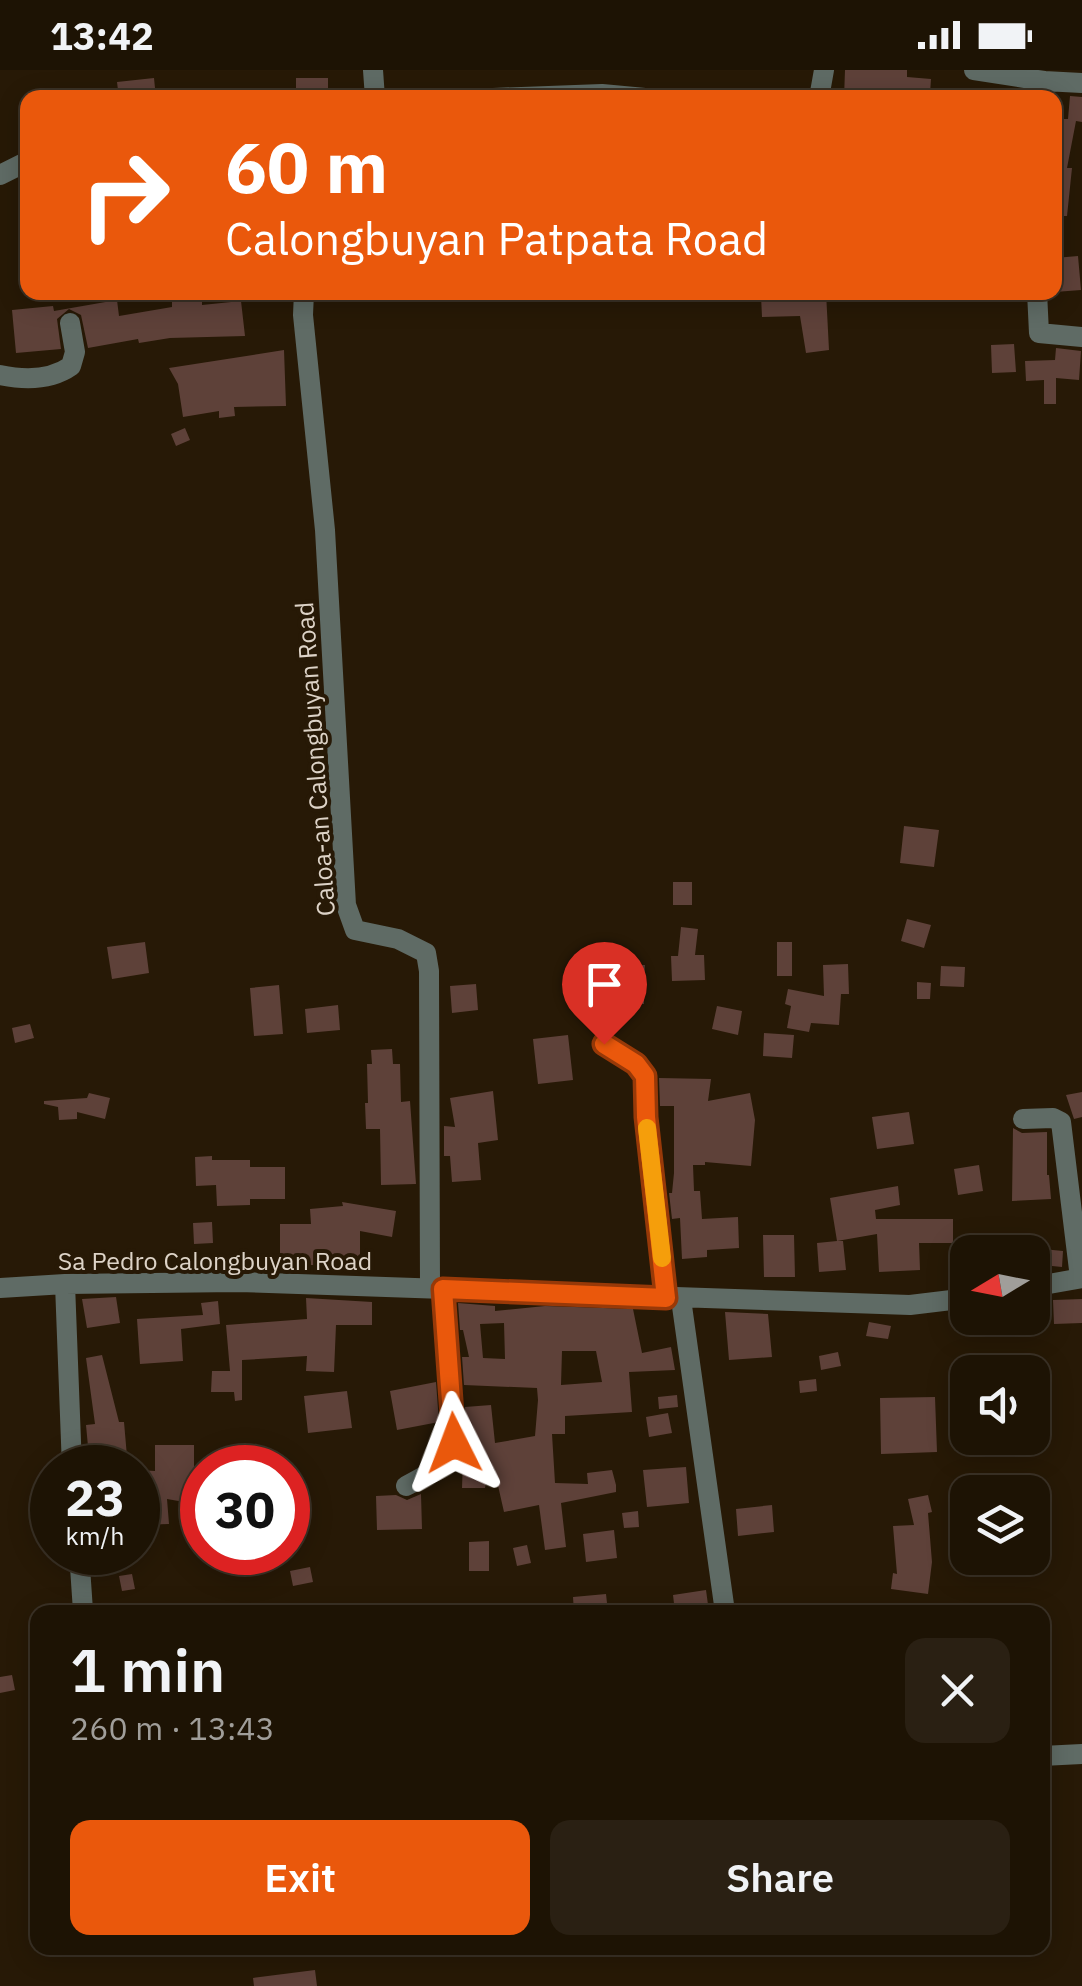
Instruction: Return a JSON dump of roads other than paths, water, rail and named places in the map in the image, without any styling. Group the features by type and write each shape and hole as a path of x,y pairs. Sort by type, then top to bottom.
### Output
{"street":[{"path":"974,70 1043,90 1082,84"},
{"name":"Caloa-an Calongbuyan Road","path":"304,300 325,530 346,905 355,930 415,945 426,953 430,971 437,1289"},
{"path":"1037,300 1038,333 1082,337"},
{"path":"0,375 34,378 63,372 72,366 70,323"},
{"path":"604,1044 636,1064 645,1076 646,1117 724,1605"},
{"path":"1023,1118 1052,1118 1061,1122 1081,1278 1050,1284"},
{"name":"Sa Pedro Calongbuyan Road","path":"0,1288 238,1282 674,1299 910,1305 950,1300"},
{"path":"65,1284 71,1445"},
{"path":"406,1486 437,1468 452,1452 454,1443 437,1289"},
{"path":"80,1575 82,1605"},
{"path":"1050,1756 1082,1754"}]}
